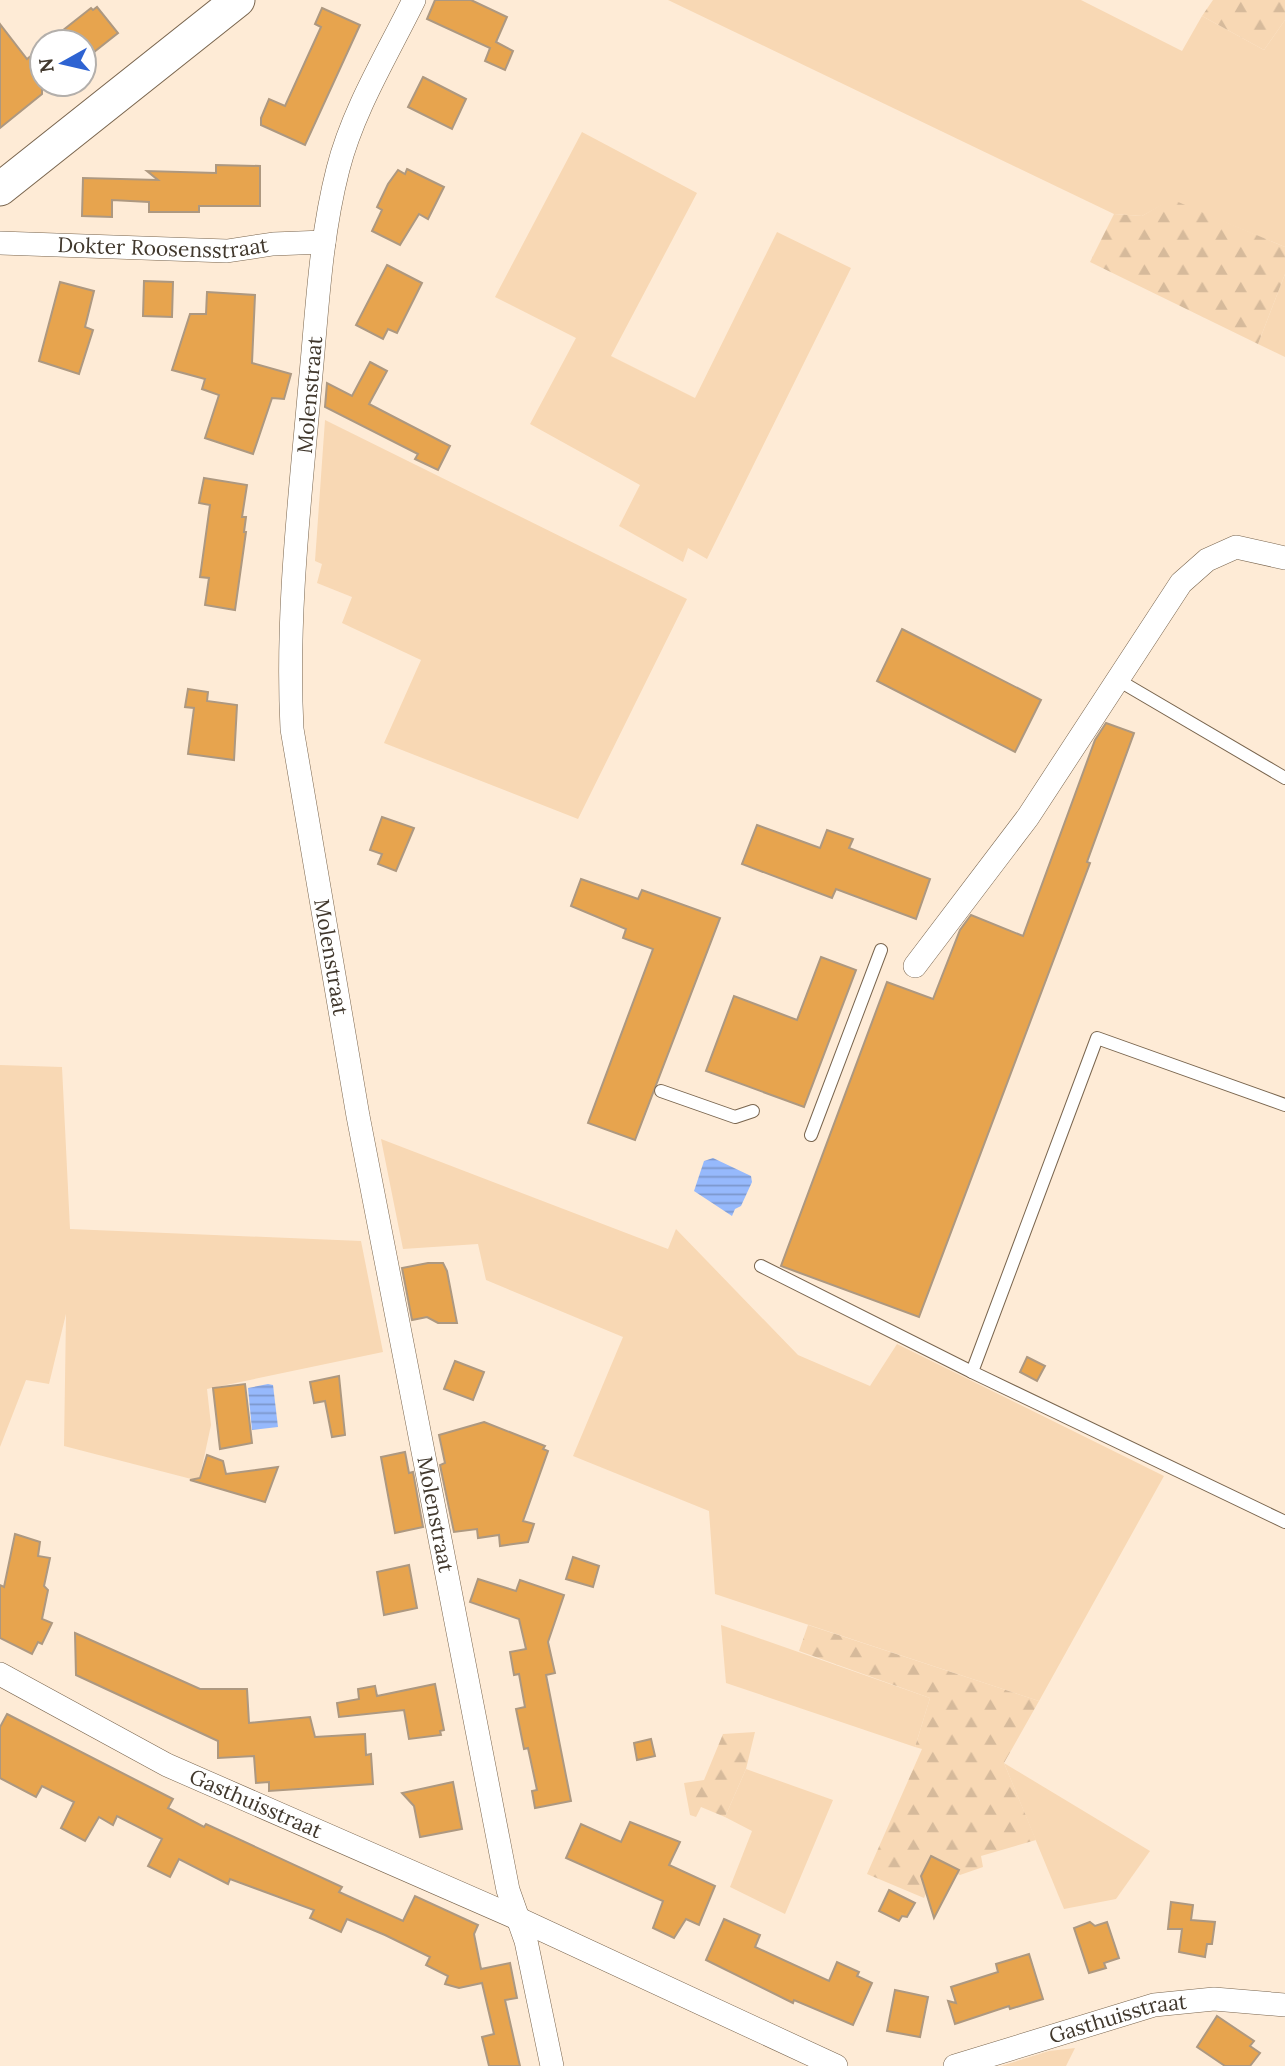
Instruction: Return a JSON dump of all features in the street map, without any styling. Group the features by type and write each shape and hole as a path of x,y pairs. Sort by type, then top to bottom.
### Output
{"main road":[{"path":"0,189 238,0"}],"street":[{"name":"Molenstraat","path":"414,0 359,112 338,168 324,242 299,509 289,673 292,729 358,1116 509,1890 519,1919"},
{"name":"Dokter Roosensstraat","path":"0,243 227,251 273,244 324,242"},
{"path":"915,966 1028,817 1181,583 1207,560 1236,547 1285,558"},
{"name":"Gasthuisstraat","path":"0,1674 167,1765 519,1919 836,2066"},
{"path":"519,1919 552,2066"},
{"name":"Gasthuisstraat","path":"955,2066 1154,2005 1214,1999 1285,2005"}],"lane":[{"path":"1118,680 1285,778"},
{"path":"811,1135 881,950"},
{"path":"972,1372 1097,1038 1285,1105"},
{"path":"661,1091 735,1117 753,1111"},
{"path":"761,1266 972,1372 1285,1522"}],"green space":[{"path":"668,0 1081,0 1182,51 1202,16 1264,50 1285,20 1285,247 1171,200 1142,216 1114,214"},
{"path":"1213,0 1285,0 1285,20 1264,50 1202,16"},
{"path":"582,132 697,193 611,356 695,398 777,232 851,268 707,559 688,548 683,562 619,526 640,485 530,424 576,338 495,297"},
{"path":"1171,199 1285,247 1285,274 1258,344 1090,262 1114,214 1142,216"},
{"path":"1285,274 1285,357 1258,344"},
{"path":"325,420 687,599 578,819 384,743 421,660 342,623 352,597 317,583 322,564 315,561"},
{"path":"0,1065 62,1067 70,1229 361,1241 383,1352 207,1389 211,1425 199,1481 64,1446 66,1314 49,1384 26,1380 0,1447"},
{"path":"381,1139 668,1249 676,1229 798,1355 870,1386 897,1344 1164,1476 1039,1701 715,1594 709,1511 573,1456 623,1337 486,1280 478,1244 403,1249"},
{"path":"721,1625 930,1698 915,1747 726,1683"},
{"path":"808,1625 1039,1701 1004,1763 1036,1840 981,1856 983,1867 960,1875 938,1866 924,1898 867,1874 922,1749 915,1747 930,1698 799,1651"},
{"path":"755,1732 746,1769 725,1817 701,1807 696,1817 690,1815 684,1783 704,1780 723,1734"},
{"path":"1004,1763 1150,1851 1116,1899 1064,1909"},
{"path":"746,1769 833,1800 785,1914 730,1887 752,1831 725,1817"},
{"path":"1075,2048 1066,2066 1001,2066 1049,2051"}],"water":[{"path":"713,1158 751,1176 752,1182 741,1206 735,1209 732,1216 694,1191 704,1161"},
{"path":"273,1385 278,1427 252,1430 248,1388"}],"building":[{"path":"435,0 471,0 507,17 496,42 513,51 505,70 485,61 490,48 427,19"},
{"path":"97,7 118,33 98,49 98,28 66,28 91,8 93,10"},
{"path":"322,8 360,25 305,145 261,125 261,118 269,99 285,106 321,27 315,24"},
{"path":"0,24 28,58 28,98 37,98 0,128"},
{"path":"423,77 466,99 452,129 408,107"},
{"path":"216,165 260,166 260,206 199,206 199,212 149,212 149,202 112,200 112,217 82,216 83,178 158,180 147,171 216,173"},
{"path":"407,169 444,187 428,219 419,214 400,245 372,231 382,210 377,207 388,184 398,170 405,174"},
{"path":"387,265 422,283 397,333 388,329 383,339 356,325"},
{"path":"144,281 173,282 172,317 143,316"},
{"path":"60,282 94,291 85,327 93,330 79,374 39,361"},
{"path":"207,292 255,295 252,363 291,374 284,399 272,398 253,454 205,438 219,395 202,389 205,379 172,370 190,314 206,314"},
{"path":"370,362 387,371 369,404 450,446 438,470 415,459 418,454 325,407 327,383 352,396"},
{"path":"204,478 247,485 242,517 246,517 246,532 235,610 205,605 209,578 200,577 210,505 199,503"},
{"path":"902,629 1041,700 1015,752 877,681"},
{"path":"188,689 208,692 207,701 237,705 234,760 188,754 194,708 185,707"},
{"path":"1106,723 1134,733 1087,862 1090,863 919,1317 781,1266 887,982 933,999 960,930 971,915 1023,936 1095,740"},
{"path":"382,817 414,828 396,871 378,864 382,854 370,850"},
{"path":"757,825 820,848 827,830 853,839 849,848 930,879 916,919 836,889 832,898 742,864"},
{"path":"581,879 638,899 642,890 720,918 635,1140 588,1123 653,949 623,938 626,929 571,906"},
{"path":"821,957 856,970 804,1107 706,1071 734,996 797,1020"},
{"path":"443,1263 447,1271 457,1323 438,1323 427,1317 412,1320 402,1268"},
{"path":"1027,1357 1045,1366 1037,1381 1020,1372"},
{"path":"455,1361 484,1372 473,1400 444,1389"},
{"path":"339,1376 345,1435 332,1437 325,1401 314,1403 310,1382"},
{"path":"245,1384 252,1443 220,1449 213,1388"},
{"path":"484,1422 545,1446 543,1449 548,1451 523,1521 534,1524 528,1542 500,1546 499,1535 478,1538 477,1529 454,1532 440,1465 445,1463 439,1435"},
{"path":"405,1452 409,1473 413,1472 423,1527 395,1533 381,1457"},
{"path":"207,1455 223,1461 226,1474 278,1467 265,1502 190,1480 200,1478"},
{"path":"15,1534 40,1542 38,1556 50,1558 44,1586 48,1590 42,1619 52,1623 42,1644 38,1642 32,1654 0,1638 0,1585 4,1587"},
{"path":"573,1557 599,1566 593,1587 566,1579"},
{"path":"409,1565 417,1608 384,1615 377,1572"},
{"path":"478,1579 516,1591 520,1580 564,1595 548,1642 555,1673 546,1675 571,1801 535,1808 532,1791 537,1790 528,1748 524,1749 516,1709 525,1707 519,1674 514,1675 510,1652 526,1649 519,1619 470,1602"},
{"path":"75,1633 200,1689 247,1689 249,1723 310,1717 315,1737 365,1734 366,1755 371,1754 373,1784 269,1791 269,1782 256,1783 254,1756 218,1758 218,1741 76,1675"},
{"path":"435,1684 444,1730 440,1731 441,1735 409,1739 404,1710 339,1717 337,1703 359,1699 358,1689 375,1686 377,1696"},
{"path":"7,1714 173,1799 168,1808 204,1827 206,1824 342,1887 339,1892 403,1921 415,1896 478,1925 474,1934 481,1969 510,1963 517,1998 505,2000 520,2066 489,2066 482,2037 494,2034 482,1983 459,1988 445,1984 448,1976 426,1965 430,1957 385,1935 347,1919 341,1932 310,1918 314,1910 230,1879 228,1884 179,1859 170,1877 148,1866 162,1839 117,1816 113,1825 99,1817 85,1841 61,1828 74,1802 42,1786 36,1797 0,1778 0,1727"},
{"path":"651,1739 655,1756 637,1760 634,1743"},
{"path":"453,1782 462,1829 420,1837 414,1806 402,1793"},
{"path":"630,1822 680,1842 669,1865 715,1886 699,1925 686,1919 674,1938 653,1928 663,1901 566,1858 581,1824 621,1842"},
{"path":"931,1856 959,1870 934,1918 921,1876"},
{"path":"889,1890 915,1903 907,1917 902,1916 899,1921 879,1911"},
{"path":"1171,1902 1193,1905 1191,1920 1215,1922 1212,1944 1207,1944 1205,1957 1179,1952 1182,1929 1168,1929"},
{"path":"724,1919 760,1935 755,1947 829,1981 837,1962 859,1972 857,1976 872,1983 853,2025 794,2000 793,2003 706,1960"},
{"path":"1090,1922 1095,1926 1107,1922 1119,1958 1104,1963 1106,1968 1089,1973 1074,1928"},
{"path":"1029,1954 1043,1999 1010,2009 1009,2006 955,2024 948,2001 956,2003 951,1987 998,1972 996,1964"},
{"path":"895,1990 928,1997 920,2037 887,2031"},
{"path":"1217,2016 1254,2041 1250,2046 1260,2053 1250,2066 1225,2066 1197,2047"}]}
